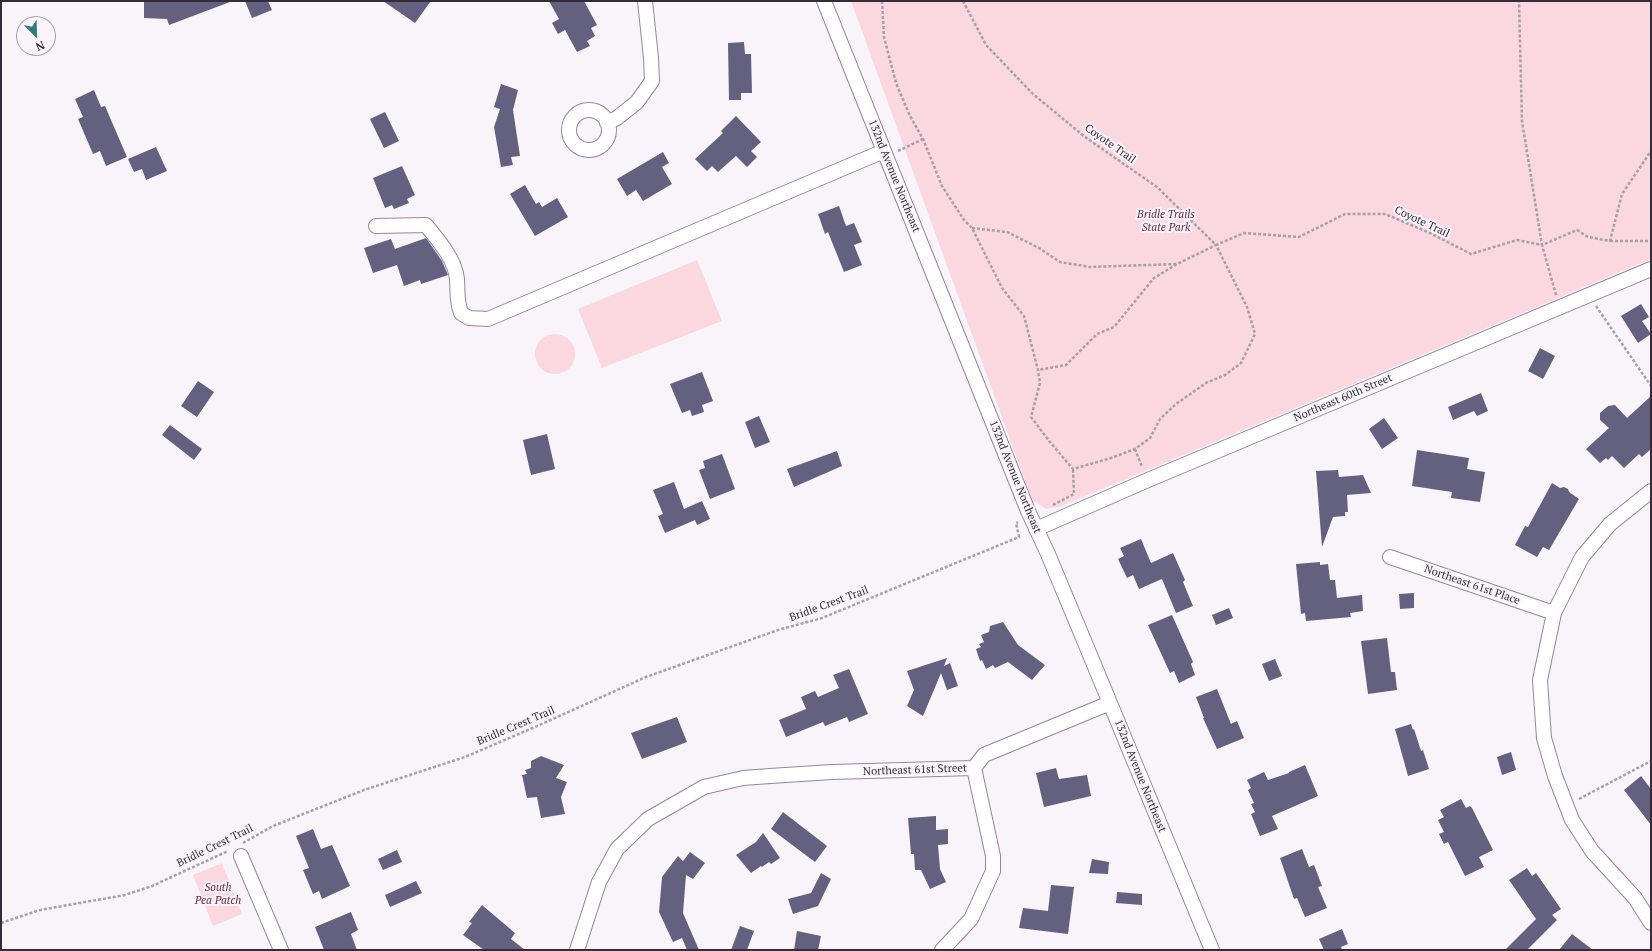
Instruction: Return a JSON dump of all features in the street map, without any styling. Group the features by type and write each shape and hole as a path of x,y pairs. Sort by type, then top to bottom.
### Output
{"street":[{"path":"608,123 637,102 652,82 645,1"},
{"name":"132nd Avenue Northeast","path":"824,1 890,152 1028,511 1110,703 1212,950"},
{"path":"376,226 426,225 439,241 451,262 457,278 456,300 461,313 469,318 488,319 890,152"},
{"name":"Northeast 60th Street","path":"1036,529 1148,480 1651,269"},
{"path":"1651,492 1610,524 1582,557 1554,613 1540,680 1544,738 1555,776 1572,820 1592,851 1635,898 1651,923"},
{"name":"Northeast 61st Place","path":"1390,557 1554,613"},
{"name":"Northeast 61st Street","path":"577,950 599,882 617,849 648,819 704,787 743,778 757,777 832,772 974,768 984,755 1110,703"},
{"path":"942,950 971,919 993,871 993,856 974,768"},
{"path":"237,850 281,950"}],"path":[{"path":"882,1 884,37 896,82 910,116 923,139 942,186 964,220 972,228 1002,288 1024,316 1040,383 1031,417 1073,470 1074,494 1048,508"},
{"name":"Coyote Trail","path":"963,1 986,45 1033,94 1085,137 1157,187 1216,245 1244,233 1299,237 1345,214 1385,214 1430,233 1470,254 1517,240 1542,245"},
{"path":"1519,1 1522,121 1542,245 1556,296"},
{"path":"890,152 923,139"},
{"path":"1610,241 1622,194 1651,151"},
{"path":"972,228 1007,232 1039,248 1060,262 1090,267 1177,264"},
{"path":"1542,245 1577,230 1588,237 1610,241 1651,241"},
{"path":"1038,370 1066,365 1097,334 1114,328 1154,278 1177,264 1216,245 1247,307 1255,334 1241,363 1225,375 1206,383 1176,404 1160,419 1150,438 1135,449 1073,470"},
{"path":"1596,306 1651,386"},
{"path":"1135,449 1148,480"},
{"name":"Bridle Crest Trail","path":"1,923 40,910 125,895 152,886 237,850 273,826 364,790 465,757 646,677 778,630 822,618 1008,542 1018,537 1016,523 1018,522"},
{"path":"1567,806 1651,761"}],"green space":[{"name":"Bridle Trails State Park","path":"851,1 1651,1 1651,259 1059,507 1046,509 1032,500"},
{"path":"697,260 722,321 602,368 578,309"},
{"path":"555,334 563,336 569,340 573,346 575,354 573,362 569,368 563,372 555,374 547,372 541,368 537,362 535,354 537,346 541,340 547,336"},
{"name":"South Pea Patch","path":"222,863 242,914 213,926 193,875"}],"building":[{"path":"144,1 230,2 169,25 167,19 144,18"},
{"path":"245,1 268,1 272,10 252,18"},
{"path":"383,1 431,1 415,23"},
{"path":"549,1 584,1 597,25 591,28 595,36 587,41 590,46 577,52 565,30 558,34 552,23 559,19"},
{"path":"744,42 745,54 751,54 752,93 741,93 741,100 729,100 728,43"},
{"path":"501,84 518,90 513,110 520,156 511,157 513,165 501,167 494,127 500,109 494,107"},
{"path":"94,90 101,107 105,106 127,157 106,166 100,151 93,154 78,119 83,117 75,99"},
{"path":"385,112 399,141 384,148 370,119"},
{"path":"736,116 761,142 751,151 757,157 747,167 736,156 718,172 712,166 707,171 695,159 723,133 721,131"},
{"path":"156,147 167,171 146,180 142,169 134,172 128,159"},
{"path":"663,152 669,163 662,167 672,184 643,201 636,190 627,196 617,179"},
{"path":"402,166 415,195 407,199 409,203 394,209 392,205 385,208 373,178"},
{"path":"525,185 536,204 539,202 542,207 557,198 568,217 535,236 510,194"},
{"path":"839,206 846,226 854,223 862,242 854,245 862,265 844,272 828,232 825,234 818,214"},
{"path":"426,238 442,261 448,275 421,284 420,280 404,286 397,265 373,273 364,248 391,239 395,249"},
{"path":"1641,304 1649,317 1642,321 1651,334 1638,343 1621,316"},
{"path":"1540,348 1555,356 1543,379 1528,371"},
{"path":"702,372 713,401 702,405 704,412 692,416 690,410 682,413 670,384"},
{"path":"198,381 214,392 197,417 181,406"},
{"path":"1481,393 1488,411 1477,416 1474,411 1453,420 1448,407"},
{"path":"1651,396 1651,449 1642,457 1639,454 1624,468 1612,456 1608,460 1606,458 1600,463 1586,449 1609,428 1600,420 1600,413 1608,406 1615,405 1627,418"},
{"path":"759,416 770,442 755,448 745,422"},
{"path":"1384,418 1398,438 1382,449 1369,429"},
{"path":"170,425 202,449 194,460 162,435"},
{"path":"547,434 555,469 531,475 523,440"},
{"path":"1417,450 1469,458 1467,469 1485,472 1480,502 1451,498 1452,492 1412,486"},
{"path":"837,451 842,466 794,487 787,469"},
{"path":"722,454 735,489 710,499 699,470 705,468 703,461"},
{"path":"1338,470 1339,477 1363,475 1371,493 1347,495 1348,512 1345,512 1345,516 1333,517 1322,547 1316,471"},
{"path":"674,482 684,509 702,501 710,519 697,525 695,520 665,533 658,516 663,514 653,490"},
{"path":"1552,483 1560,488 1564,487 1568,489 1569,492 1579,499 1549,550 1543,547 1537,557 1515,545 1525,526 1528,527"},
{"path":"1141,539 1151,563 1173,553 1185,580 1183,582 1193,606 1176,613 1162,579 1139,589 1133,575 1127,578 1118,559 1124,556 1120,548"},
{"path":"1320,562 1320,565 1328,564 1330,580 1335,580 1337,598 1362,595 1363,611 1350,613 1351,617 1306,621 1305,613 1301,614 1296,564"},
{"path":"1414,593 1414,608 1400,609 1399,594"},
{"path":"1229,608 1233,618 1216,625 1212,615"},
{"path":"1172,615 1193,662 1191,664 1195,675 1179,683 1174,671 1170,673 1148,625"},
{"path":"1003,622 1018,645 1045,665 1032,680 1008,662 995,668 993,665 986,669 982,660 980,661 976,649 981,647 979,644 984,642 981,635 989,632 990,626"},
{"path":"1387,638 1391,672 1395,672 1397,690 1368,694 1361,641"},
{"path":"947,658 944,666 950,663 958,686 947,690 941,673 923,716 907,706 914,690 907,671"},
{"path":"1275,659 1282,676 1269,681 1262,664"},
{"path":"849,669 868,714 849,722 847,717 825,726 823,722 786,737 779,720 806,709 801,697 815,691 818,697 839,688 833,675"},
{"path":"1217,689 1231,724 1237,721 1244,738 1217,749 1203,718 1196,697"},
{"path":"677,717 687,742 642,759 631,733"},
{"path":"1411,724 1421,751 1423,750 1429,769 1408,776 1395,729"},
{"path":"1511,752 1516,770 1502,775 1497,757"},
{"path":"541,756 564,765 556,778 567,782 561,797 565,814 541,818 537,797 527,798 522,775 527,774 525,770 531,768 531,761"},
{"path":"1305,765 1318,796 1272,816 1278,829 1260,836 1251,814 1255,812 1251,804 1254,803 1248,790 1251,788 1247,780 1264,772 1268,780 1289,773"},
{"path":"1056,768 1059,779 1087,775 1091,796 1044,807 1036,773"},
{"path":"1641,776 1651,789 1651,825 1624,790"},
{"path":"1461,799 1466,808 1470,806 1472,808 1493,850 1479,857 1484,867 1465,876 1448,842 1444,844 1439,834 1444,832 1438,820 1444,817 1440,810"},
{"path":"783,812 827,846 815,862 771,829"},
{"path":"936,816 936,830 948,829 948,844 938,845 940,869 946,882 930,889 921,870 915,870 914,854 911,854 908,818"},
{"path":"313,829 321,849 332,845 350,886 322,899 319,891 313,894 303,870 309,868 296,836"},
{"path":"763,833 780,858 771,864 769,862 762,867 761,866 751,873 736,855 756,842"},
{"path":"1302,849 1309,867 1314,865 1322,886 1318,887 1327,908 1305,917 1297,898 1294,899 1280,858"},
{"path":"397,850 402,862 383,870 378,859"},
{"path":"690,852 705,863 693,879 686,875 683,913 699,950 687,950 682,938 673,942 659,912 662,877 678,856 683,861"},
{"path":"1092,859 1109,862 1108,874 1089,873"},
{"path":"1527,868 1532,876 1536,873 1561,909 1552,915 1557,920 1527,950 1505,950 1536,919 1509,880"},
{"path":"821,873 831,879 818,906 793,914 788,899 811,893"},
{"path":"416,881 422,893 390,907 385,895"},
{"path":"1051,885 1074,887 1068,934 1019,928 1023,908 1048,911"},
{"path":"1117,892 1142,894 1142,905 1116,903"},
{"path":"482,905 515,933 511,939 525,950 484,950 463,935 472,923 469,922"},
{"path":"351,912 358,930 351,934 357,950 324,950 315,927"},
{"path":"740,926 754,931 747,950 731,950"},
{"path":"1342,929 1348,944 1341,947 1342,950 1324,950 1319,939"},
{"path":"797,931 821,936 818,950 794,950"},
{"path":"1572,934 1593,950 1559,950"}]}
